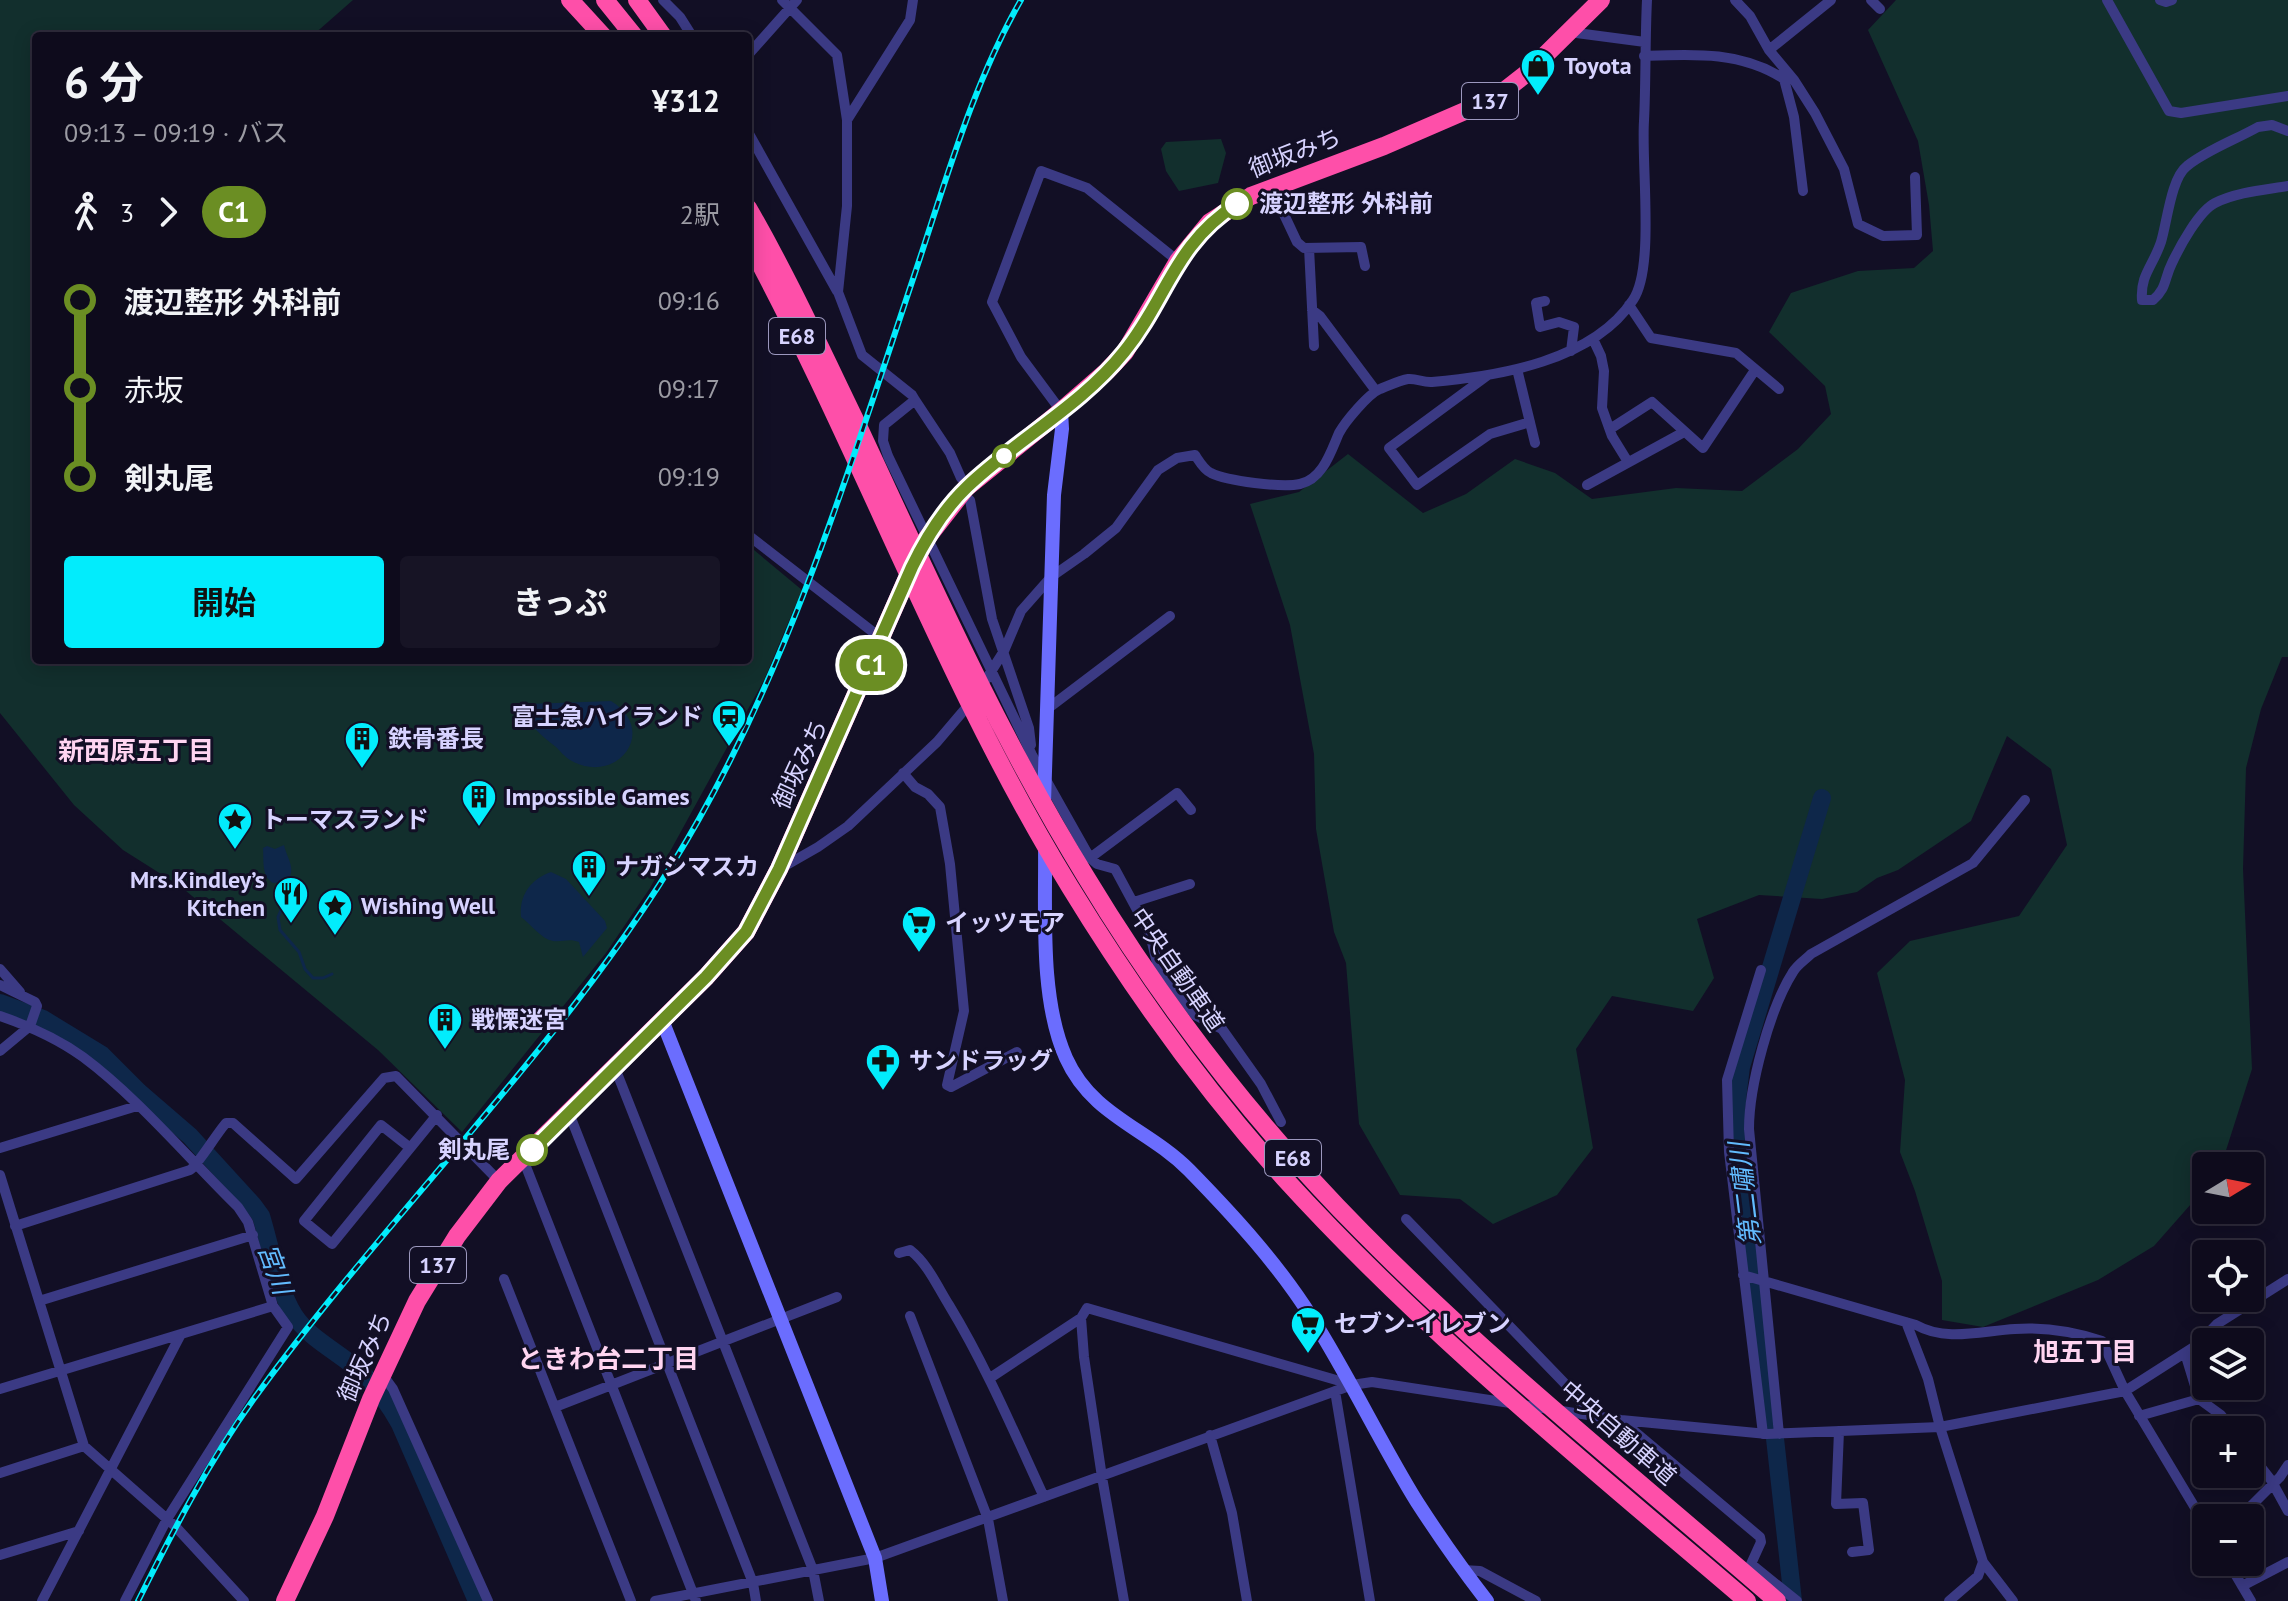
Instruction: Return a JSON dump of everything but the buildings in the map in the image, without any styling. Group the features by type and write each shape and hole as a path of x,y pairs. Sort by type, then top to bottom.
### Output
{"highway":[{"path":"570,0 599,32"},
{"path":"583,0 610,32"},
{"path":"605,0 631,32"},
{"path":"637,0 660,32"},
{"name":"御坂みち","path":"285,1601 325,1516 377,1385 442,1257 499,1181 706,977 746,932 779,869 927,538 966,488 1061,411 1125,352 1178,261 1210,222 1251,196 1384,146 1495,98 1512,87 1601,0"},
{"path":"752,197 782,253 821,348"},
{"name":"中央自動車道","path":"752,215 793,289 985,693 1035,790 1185,1057 1282,1175 1416,1313 1542,1426 1747,1601"},
{"name":"中央自動車道","path":"752,249 1019,798 1082,874 1164,997 1263,1125 1362,1231 1457,1324 1772,1597"}],"street":[{"path":"663,0 689,32"},
{"path":"847,120 910,20 913,0"},
{"path":"779,869 848,826 962,715 992,673 1021,611 1051,577 1116,528 1158,470 1177,458 1195,455 1209,472 1247,481 1304,484 1322,468 1340,431 1376,391 1409,378 1428,383 1517,369 1581,348 1629,305 1642,281 1645,254 1644,56 1647,0"},
{"path":"1735,0 1750,16 1769,50 1794,80 1844,169 1858,224 1883,236 1917,235 1915,177"},
{"path":"1769,50 1831,0"},
{"path":"1871,0 1880,9"},
{"path":"2107,0 2169,111 2181,113 2288,96"},
{"path":"2160,0 2172,0"},
{"path":"752,50 790,2 837,55 847,120 847,206 838,292"},
{"path":"1569,32 1645,42"},
{"path":"1644,56 1703,53 1747,61 1784,79 1794,117 1803,191"},
{"path":"2288,131 2272,125 2258,127 2184,168 2175,185 2152,266 2140,283 2142,300 2153,300 2164,291 2168,271 2182,241 2212,204 2243,194 2288,186"},
{"path":"752,139 838,292 862,355 912,395 950,453 961,478"},
{"path":"1178,261 1087,188 1041,171 992,302 1021,357 1061,411 1062,429 1054,495 1043,777 1051,1016 1079,1083 1100,1106 1183,1164 1243,1225 1311,1315 1417,1501 1487,1601"},
{"path":"1272,189 1297,242 1304,248 1361,247 1365,266"},
{"path":"1309,248 1314,346"},
{"path":"1545,301 1536,303 1540,327 1559,322 1574,327 1571,351"},
{"path":"1629,305 1651,338 1736,353 1779,389"},
{"path":"1312,310 1320,316 1376,391"},
{"path":"1593,339 1601,356 1604,387 1602,408 1628,462"},
{"path":"1517,369 1535,443"},
{"path":"1610,429 1652,402 1703,448 1755,370"},
{"path":"1490,374 1389,448 1417,485 1490,434 1530,422"},
{"path":"915,400 884,425 883,441 1043,777 1082,874"},
{"path":"1587,485 1684,432"},
{"path":"970,500 992,619 1029,728 1032,755"},
{"path":"752,538 882,639"},
{"path":"1046,710 1170,616"},
{"path":"903,773 940,807 950,864 964,1011 947,1085 951,1087 1017,1052"},
{"path":"1082,874 1177,793 1191,810"},
{"path":"1779,1434 1749,1129 1751,1093 1766,1040 1794,970 1811,954 1973,863 2025,800"},
{"path":"1082,874 1097,864 1115,869 1150,934 1157,963 1195,1015 1222,1029 1261,1084 1281,1122"},
{"path":"1134,902 1190,884"},
{"path":"0,969 24,996"},
{"path":"1761,970 1727,1080 1726,1098 1729,1152 1765,1434"},
{"path":"0,985 35,1002 37,1006 30,1024 0,1051"},
{"path":"0,1016 30,1024 82,1057 198,1164 238,1207 253,1235 273,1306 288,1327 167,1519 125,1601"},
{"path":"662,1020 875,1558 882,1601"},
{"path":"615,1068 813,1570 819,1601"},
{"path":"15,1226 198,1164 208,1144 226,1123 233,1123 296,1179 384,1078 396,1076 499,1181"},
{"path":"0,1148 137,1106"},
{"path":"569,1113 753,1583 756,1601"},
{"path":"409,1147 381,1125 304,1221 332,1244 437,1115"},
{"path":"523,1159 695,1597"},
{"path":"0,1175 84,1446 167,1519 244,1601"},
{"path":"1406,1219 1574,1393 1589,1415"},
{"path":"39,1301 253,1235"},
{"path":"899,1253 910,1250 924,1263 990,1378 1044,1497"},
{"path":"1746,1276 1939,1334 1989,1333 2012,1329 2082,1334 2102,1341 2125,1391 2193,1504"},
{"path":"504,1279 631,1601"},
{"path":"655,1601 695,1597 875,1558 1210,1435 1352,1385 1372,1382 1621,1420 1765,1434 1940,1427 2125,1391 2197,1345 2217,1324 2288,1279"},
{"path":"555,1407 837,1297"},
{"path":"0,1389 273,1306"},
{"path":"990,1378 1081,1318 1087,1308 1352,1385"},
{"path":"910,1316 988,1519 1003,1601"},
{"path":"1081,1318 1102,1477 1124,1601"},
{"path":"1906,1322 1928,1379 1983,1562 2013,1601"},
{"path":"42,1601 180,1336"},
{"path":"2185,1353 2192,1376"},
{"path":"377,1385 393,1389 488,1601"},
{"path":"1335,1391 1370,1601"},
{"path":"2139,1416 2195,1400"},
{"path":"2200,1400 2222,1416"},
{"path":"1621,1420 1760,1537 1761,1542 1751,1564 1797,1601"},
{"path":"1839,1431 1836,1504 1863,1503 1869,1550 1852,1552"},
{"path":"1210,1435 1232,1513 1247,1601"},
{"path":"0,1473 84,1446"},
{"path":"2253,1504 2288,1465"},
{"path":"2264,1471 2288,1511"},
{"path":"0,1555 79,1531"},
{"path":"1949,1601 1978,1576 1983,1562"},
{"path":"2242,1586 2288,1562"},
{"path":"1463,1570 1480,1571 1536,1601"},
{"path":"2236,1576 2251,1601"}],"green space":[{"name":"富士急ハイランド","path":"0,0 353,0 317,32 32,32 32,664 752,664 752,548 802,590 764,680 650,888 606,953 462,1132 378,1050 180,886 123,850 74,805 0,713"},
{"path":"1896,0 2288,0 2288,657 2282,657 2261,709 2246,768 2243,869 2252,1069 2225,1152 2192,1152 2192,1203 2154,1246 2098,1280 1983,1327 1942,1320 1942,1281 1900,1152 1905,1080 1877,973 1910,941 2019,916 2067,845 2051,769 2007,736 1971,821 1898,870 1877,878 1857,892 1822,899 1759,895 1697,919 1714,978 1693,1011 1612,996 1576,1049 1593,1148 1557,1195 1493,1224 1460,1199 1400,1195 1359,1124 1346,963 1334,932 1316,829 1314,754 1290,625 1250,504 1299,492 1348,454 1423,513 1466,494 1515,459 1555,473 1592,499 1676,488 1742,491 1798,449 1831,414 1825,386 1769,332 1791,293 1858,271 1914,268 1933,251 1918,141 1868,30"},
{"path":"1221,139 1226,153 1218,183 1179,191 1166,171 1161,149 1166,142"}],"water":[{"path":"611,701 625,713 632,727 632,740 626,752 616,761 603,766 587,766 568,759 537,731 524,710 529,704"},
{"path":"284,845 291,868 290,877 287,882 273,883 265,872 263,848 275,849"},
{"path":"551,872 566,879 605,921 607,928 583,957 579,942 549,940 521,917 522,902 528,889"}],"waterway":[{"name":"第二嘯川","path":"1793,1601 1762,1321 1752,1280 1736,1114 1741,1067 1822,798"},
{"path":"284,883 285,901 278,917 280,930 299,952 305,969 313,978 332,974"},
{"name":"宮川","path":"0,1003 43,1019 102,1055 190,1136 253,1205 261,1216 279,1280 294,1315 318,1340 364,1375 384,1398 400,1424 477,1601"}],"railway":[{"path":"138,1601 206,1473 253,1400 308,1327 543,1045 651,897 699,819 733,754 793,621 844,484 961,135 988,66 1021,0"}],"bus line":[{"name":"C1","path":"532,1150 706,977 746,932 779,869 912,567 945,513 966,488 1061,411 1125,352 1178,261 1210,222 1237,204"}],"place":[{"name":"Toyota","path":"1538,97"},
{"name":"渡辺整形 外科前","path":"1237,204"},
{"name":"富士急ハイランド","path":"729,748"},
{"name":"鉄骨番長","path":"362,770"},
{"name":"Impossible Games","path":"479,828"},
{"name":"トーマスランド","path":"235,851"},
{"name":"ナガシマスカ","path":"589,898"},
{"name":"Mrs.Kindley’s Kitchen","path":"291,925"},
{"name":"Wishing Well","path":"335,937"},
{"name":"イッツモア","path":"919,954"},
{"name":"戦慄迷宮","path":"445,1051"},
{"name":"サンドラッグ","path":"883,1092"},
{"name":"剣丸尾","path":"532,1150"},
{"name":"セブン-イレブン","path":"1308,1355"}],"district":[{"name":"新西原五丁目","path":"136,751"},
{"name":"旭五丁目","path":"2085,1352"},
{"name":"ときわ台二丁目","path":"608,1359"}]}
